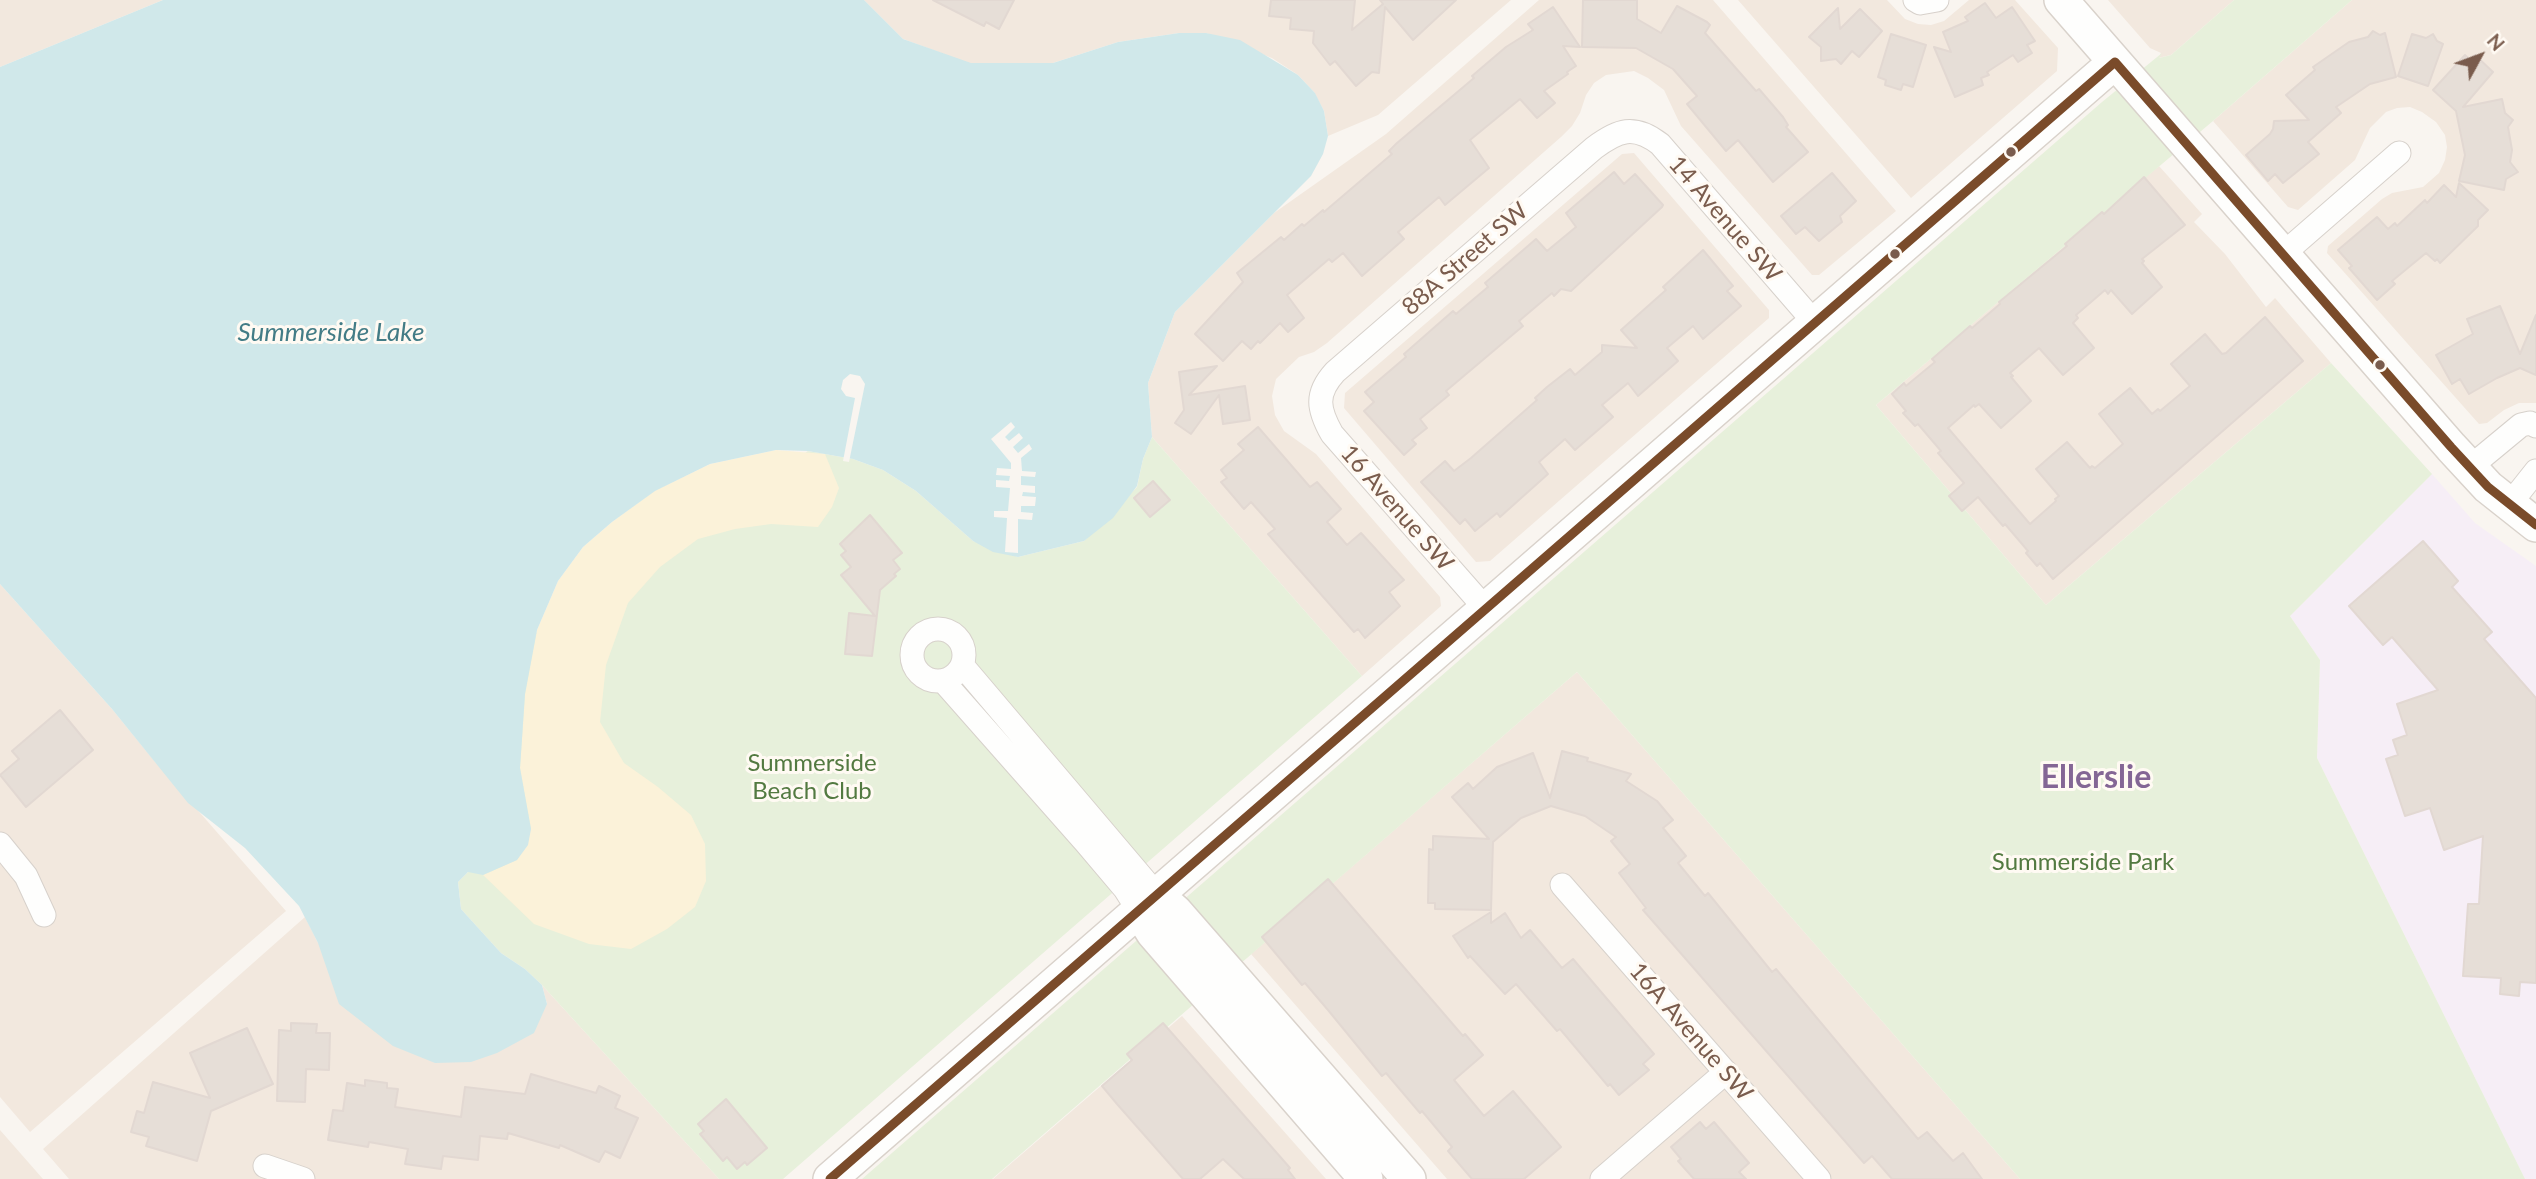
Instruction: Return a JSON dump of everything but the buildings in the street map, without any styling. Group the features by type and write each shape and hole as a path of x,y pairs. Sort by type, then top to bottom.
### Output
{"street":[{"path":"1915,0 1920,3 1937,0"},
{"path":"2061,0 2469,468 2509,505 2536,524"},
{"path":"830,1179 2115,62"},
{"name":"14 Avenue SW","path":"1626,132 1644,134 1660,144 1815,323"},
{"name":"88A Street SW","path":"1320,401 1322,389 1335,372 1594,148 1608,137 1626,132"},
{"path":"2283,254 2399,153"},
{"name":"16 Avenue SW","path":"1320,401 1325,421 1332,434 1485,608"},
{"path":"2469,468 2521,425 2536,426"},
{"path":"2509,505 2536,471"},
{"path":"943,681 958,672 962,665 964,648 954,634 938,628 921,634 912,648 914,666 926,678 943,681 1094,852 1148,903 1176,912 1409,1179"},
{"path":"962,665 1148,903 1153,933 1366,1179"},
{"path":"0,844 26,876 44,915"},
{"name":"16A Avenue SW","path":"1562,885 1819,1179"},
{"path":"1602,1179 1726,1072"},
{"path":"265,1166 303,1179"}],"shaded area":[{"path":"0,0 163,0 0,67"},
{"path":"864,0 1511,0 1378,115 1328,136 1324,111 1314,92 1298,75 1272,58 1206,33 1179,33 1118,42 1053,63 971,64 903,39"},
{"path":"1539,0 1713,0 1896,211 1819,275 1812,275 1681,126 1664,90 1634,71 1606,75 1594,83 1586,95 1580,113 1561,137 1327,343 1314,352 1299,357 1276,379 1272,396 1275,415 1284,431 1316,454 1440,597 1441,606 1362,676 1152,437 1148,383 1175,312 1274,213 1386,134"},
{"path":"1738,0 1887,0 1905,19 1931,25 1944,21 1969,0 2015,0 2058,48 2057,71 1911,198"},
{"path":"2108,0 2234,0 2171,55 2158,58 2161,53 2150,48"},
{"path":"2352,0 2536,0 2536,403 2519,403 2487,423 2479,424 2327,253 2328,246 2382,199 2392,193 2423,187 2439,173 2447,147 2445,135 2436,122 2410,107 2386,112 2370,128 2355,160 2298,210 2288,207 2213,121"},
{"path":"1634,153 1769,310 1769,318 1490,561 1476,562 1344,408 1345,393 1622,154"},
{"path":"2159,166 2202,214 2194,222 2225,254 2266,307 2275,298 2331,363 2046,605 1876,405"},
{"path":"2432,474 2475,523 2536,566 2536,1179 2525,1179 2317,758 2320,660 2290,616"},
{"path":"0,584 286,911 30,1132 0,1097"},
{"path":"1577,672 2020,1179 1447,1179 1251,954"},
{"path":"305,917 318,943 547,1004 542,985 719,1179 69,1179 43,1149"},
{"path":"1182,1016 1326,1179 993,1179"},
{"path":"0,1130 43,1179 0,1179"}],"green space":[{"name":"Summerside Park","path":"2234,0 2352,0 1876,405 2046,605 2331,363 2432,474 2290,616 2320,660 2317,758 2525,1179 2020,1179 1577,672 992,1179 862,1179 2102,102 2162,53 2159,58 2171,55"},
{"name":"Summerside Beach Club","path":"1152,437 1362,676 783,1179 719,1179 542,985 525,969 501,953 461,909 458,882 468,872 537,630 808,451 853,459 883,470 916,491 973,541 1018,557 1084,541 1137,487 1143,459"}],"sand":[{"path":"776,450 825,454 839,488 832,507 818,527 771,524 735,529 698,539 660,567 628,603 606,665 600,722 624,763 691,815 705,844 706,881 695,907 667,929 631,949 589,944 534,924 483,875 517,860 531,829 520,768 525,694 537,630 558,581 583,547 654,491 710,464"}],"water":[{"name":"Summerside Lake","path":"163,0 864,0 903,39 971,63 1053,63 1118,42 1179,33 1206,33 1240,40 1298,75 1315,93 1324,111 1328,136 1323,154 1311,176 1175,312 1148,383 1152,437 1143,459 1137,486 1113,518 1084,541 1018,557 993,552 973,541 916,491 883,470 853,459 808,451 776,450 710,464 655,491 583,547 558,581 537,630 525,694 520,768 531,829 528,845 517,860 483,875 468,872 458,882 461,909 501,953 525,969 542,985 547,1004 534,1033 497,1053 471,1062 435,1063 393,1046 339,1004 318,943 299,906 245,848 188,803 112,709 0,584 0,67"}],"pier":[{"path":"850,374 860,376 865,384 849,462 843,461 855,398 846,396 841,389 843,380"},
{"path":"1011,422 1015,427 1005,437 1009,441 1019,433 1023,438 1013,447 1018,453 1029,444 1032,449 1021,458 1022,471 1036,472 1035,477 1021,476 1021,485 1035,486 1035,493 1023,492 1022,496 1036,497 1035,506 1021,506 1021,512 1033,513 1032,520 1018,519 1018,553 1005,552 1007,518 994,517 994,511 1008,511 1010,488 996,487 996,480 1009,481 1010,476 996,475 997,468 1011,469 1011,463 991,439"}],"transit line":[{"path":"2115,62 2451,447 2488,487 2536,525"},
{"path":"830,1179 2115,62"}],"district":[{"name":"Ellerslie","path":"2096,778"}]}
